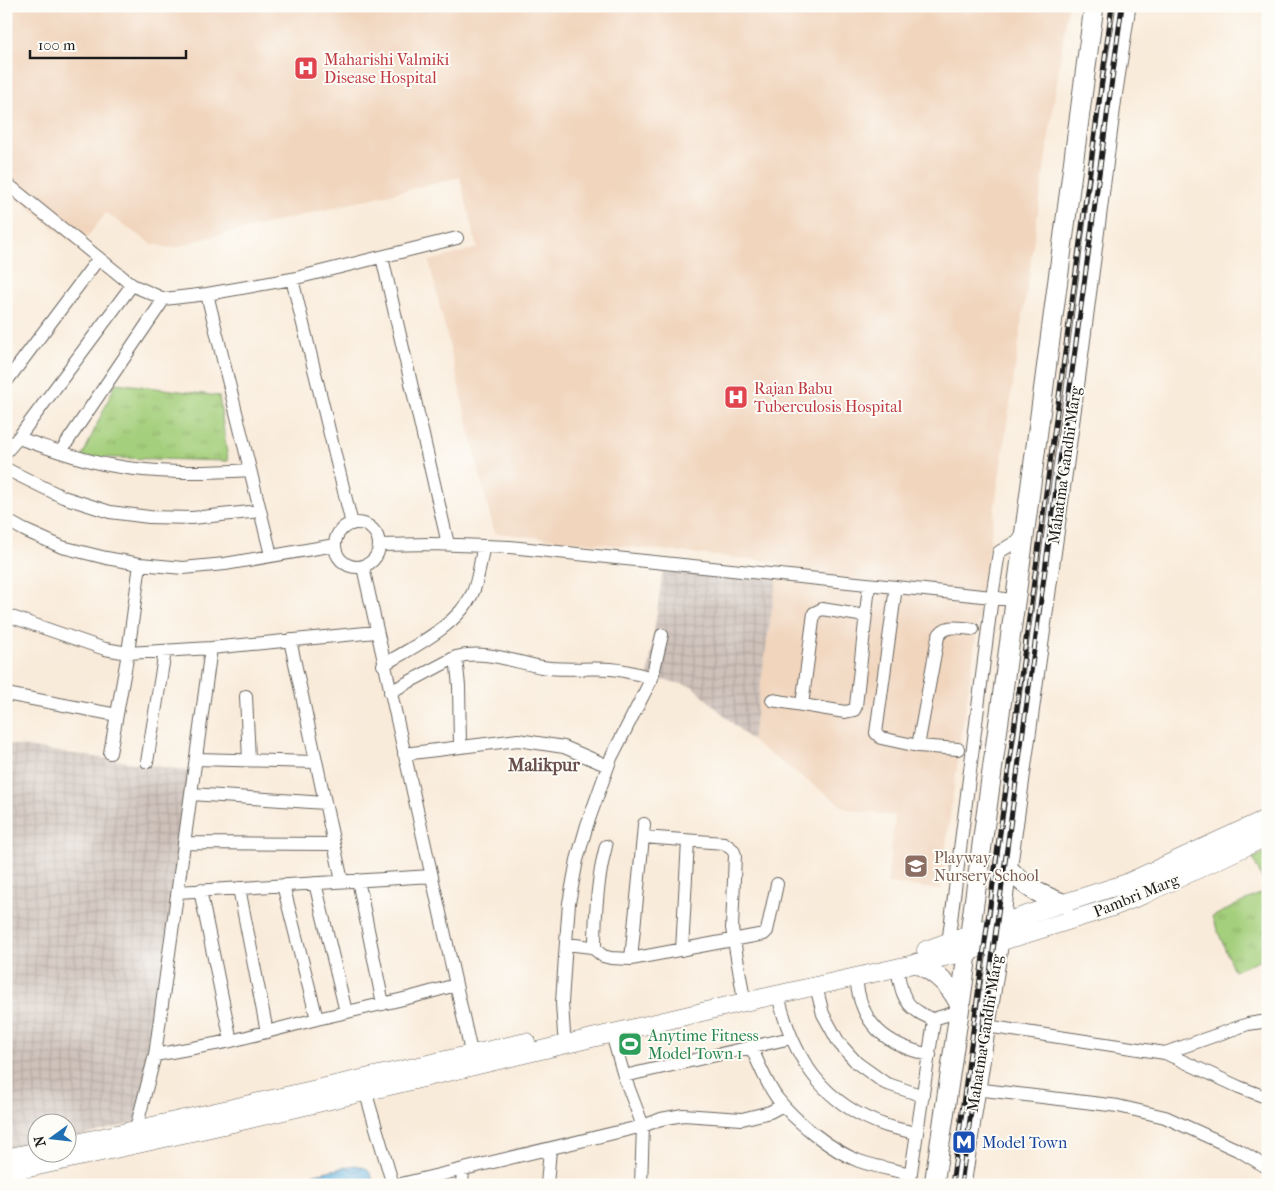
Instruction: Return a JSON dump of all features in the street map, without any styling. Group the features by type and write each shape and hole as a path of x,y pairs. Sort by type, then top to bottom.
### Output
{"main road":[{"name":"Mahatma Gandhi Marg","path":"934,1185 1016,601 1094,6"},
{"name":"Mahatma Gandhi Marg","path":"961,1185 1000,932 1112,97 1126,6"},
{"path":"1008,868 1029,888 1065,904"},
{"path":"917,963 938,975 953,993 960,1008"}],"street":[{"path":"6,183 132,285 164,299 207,294 292,278 457,238"},
{"path":"382,256 448,544"},
{"path":"6,382 99,258"},
{"path":"292,278 352,524"},
{"path":"6,452 132,285"},
{"path":"207,294 271,555"},
{"path":"61,451 164,299"},
{"path":"18,438 108,465 159,472 206,473 250,470"},
{"path":"6,469 63,497 110,512 192,518 260,511"},
{"path":"6,520 62,547 140,564 183,568 225,564 335,545"},
{"path":"352,524 362,524 371,528 377,535 379,545 377,554 371,562 362,567 353,567 344,562 338,555 335,545 337,536 344,528 352,524"},
{"path":"948,944 999,552 1024,537"},
{"path":"379,545 448,544 510,547 1016,601"},
{"path":"383,664 425,640 462,610 473,592 484,546"},
{"path":"110,753 128,653 140,564"},
{"path":"362,567 472,1060"},
{"path":"772,700 845,712 854,710 856,706 869,585"},
{"path":"896,587 876,733 881,738 918,746 958,749"},
{"path":"802,705 814,613 822,610 865,616"},
{"path":"6,615 105,649 128,653 211,648 376,632"},
{"path":"918,746 938,637 946,628 973,629"},
{"path":"564,1034 562,1003 569,903 577,860 608,766 652,678 662,635"},
{"path":"290,640 342,882"},
{"path":"134,1138 155,1055 211,648"},
{"path":"147,762 165,651"},
{"path":"390,692 456,657 478,654 543,667 574,670 610,669 629,671 652,678"},
{"path":"456,657 459,686 460,746"},
{"path":"6,694 117,715"},
{"path":"246,696 249,760"},
{"path":"404,754 518,740 564,747 608,766"},
{"path":"196,759 316,762"},
{"path":"191,794 325,802"},
{"name":"Pambri Marg","path":"1000,932 1065,904 1127,883 1268,818"},
{"path":"631,959 644,824"},
{"name":"Pambri Marg","path":"1000,932 1121,904 1268,836"},
{"path":"643,838 724,843 733,850 735,855 732,928 743,994"},
{"path":"682,950 688,841"},
{"path":"184,843 334,844"},
{"path":"595,948 597,894 600,868 606,846"},
{"path":"178,892 431,876"},
{"path":"358,880 383,1004"},
{"path":"315,883 346,1012"},
{"path":"566,944 595,948 603,956 611,958 631,959 760,935 767,931 776,884"},
{"path":"283,885 317,1019"},
{"path":"238,888 267,1032"},
{"path":"200,890 231,1041"},
{"path":"6,1173 134,1138 472,1060 612,1034 897,968 917,963 1000,932"},
{"path":"472,1060 564,1034 743,994 948,944 968,943"},
{"path":"897,968 901,987 908,1004 914,1010 933,1019 960,1008"},
{"path":"856,977 861,1006 869,1020 880,1033 893,1043 909,1050 930,1055"},
{"path":"155,1055 231,1041 456,985"},
{"path":"816,986 823,1014 838,1043 857,1063 885,1083 922,1096"},
{"path":"778,995 783,1017 791,1038 805,1065 821,1085 841,1103 863,1116 888,1126 917,1133"},
{"path":"751,1047 773,1091 783,1105 806,1126 838,1150 857,1160 910,1179 930,1055 933,1019"},
{"path":"1165,1053 1248,1024 1268,1021"},
{"path":"986,1026 1165,1053 1239,1087 1268,1098"},
{"path":"612,1034 624,1076 643,1126 641,1185"},
{"path":"624,1076 791,1038"},
{"path":"364,1085 395,1185 550,1149 643,1126 662,1119 683,1115 742,1119 762,1114 783,1105"},
{"path":"976,1089 1118,1106 1165,1117 1240,1151 1268,1168"},
{"path":"78,1143 134,1138"},
{"path":"547,1185 550,1149"},
{"path":"6,1158 28,1153"},
{"path":"462,1185 463,1169"}],"shaded area":[{"name":"Rajan Babu Tuberculosis Hospital","path":"6,6 1068,6 949,822 941,890 887,883 895,816 847,809 752,741 779,562 494,533 429,261 477,248 460,177 195,241 175,248 150,243 106,213 79,248 6,189"},
{"path":"664,562 777,576 752,741 692,686 648,677"},
{"path":"6,744 190,771 142,1121 78,1137 78,1114 28,1114 28,1148 6,1153"}],"green space":[{"path":"116,383 219,396 228,461 82,457"},
{"path":"1268,851 1268,956 1234,971 1212,917 1267,890 1253,858"}],"water":[{"path":"355,1165 363,1167 368,1171 375,1185 266,1185"}],"railway":[{"path":"952,1185 1112,6"},
{"path":"961,1185 1122,6"}],"place":[{"name":"Maharishi Valmiki Disease Hospital","path":"306,68"},
{"name":"Rajan Babu Tuberculosis Hospital","path":"736,397"},
{"name":"Playway Nursery School","path":"916,866"},
{"name":"Anytime Fitness Model Town 1","path":"630,1044"},
{"name":"Model Town","path":"964,1142"}],"district":[{"name":"Malikpur","path":"544,765"}]}
